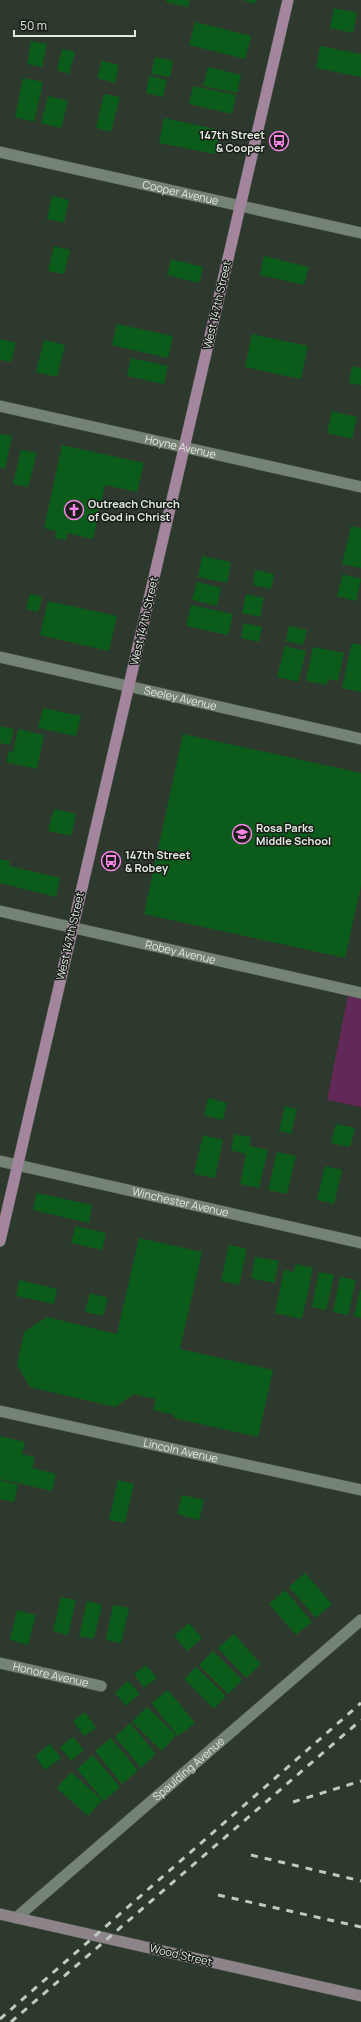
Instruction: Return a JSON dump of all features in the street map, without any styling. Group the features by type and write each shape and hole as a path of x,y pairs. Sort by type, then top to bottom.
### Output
{"main road":[{"name":"West 147th Street","path":"0,1241 288,0"},
{"name":"Wood Street","path":"0,1914 361,1996"}],"street":[{"name":"Cooper Avenue","path":"0,152 361,233"},
{"name":"Hoyne Avenue","path":"0,406 361,487"},
{"name":"Seeley Avenue","path":"0,657 361,739"},
{"name":"Robey Avenue","path":"0,911 361,993"},
{"name":"Winchester Avenue","path":"0,1161 361,1243"},
{"name":"Lincoln Avenue","path":"0,1411 361,1490"},
{"name":"Spaulding Avenue","path":"16,1918 361,1620"},
{"name":"Honore Avenue","path":"0,1663 101,1686"}],"shaded area":[{"path":"349,990 361,993 361,1107 327,1100"}],"building":[{"path":"166,0 190,0 188,7 166,2"},
{"path":"242,0 256,0 255,4"},
{"path":"334,8 357,13 353,33 330,28"},
{"path":"195,22 251,36 245,59 189,45"},
{"path":"31,41 47,44 42,67 27,64"},
{"path":"320,46 361,54 361,77 316,68"},
{"path":"62,49 75,52 69,74 57,70"},
{"path":"155,57 173,61 170,77 151,74"},
{"path":"102,61 119,65 115,83 97,78"},
{"path":"208,67 241,75 237,93 203,86"},
{"path":"149,76 167,80 163,97 146,93"},
{"path":"23,78 43,82 34,122 15,117"},
{"path":"193,86 236,95 232,114 189,104"},
{"path":"104,94 120,97 111,132 96,128"},
{"path":"48,96 68,101 61,128 41,123"},
{"path":"164,118 220,130 215,154 159,143"},
{"path":"52,196 69,200 64,223 47,219"},
{"path":"54,246 70,250 64,274 48,271"},
{"path":"264,256 309,267 304,285 260,275"},
{"path":"171,259 203,267 199,283 167,275"},
{"path":"117,324 173,336 168,358 112,345"},
{"path":"252,334 308,346 301,379 245,367"},
{"path":"0,339 16,343 11,362 0,360"},
{"path":"44,340 65,345 57,377 36,372"},
{"path":"131,358 168,366 164,384 127,376"},
{"path":"352,366 361,368 361,385 349,383"},
{"path":"332,411 357,417 352,439 327,433"},
{"path":"0,434 12,436 5,469 0,468"},
{"name":"Outreach Church of God in Christ","path":"62,445 144,463 137,492 105,485 93,539 67,533 66,540 55,538 56,531 44,528"},
{"path":"21,450 37,453 28,487 13,484"},
{"path":"351,526 361,528 361,568 342,564"},
{"path":"202,556 231,562 227,583 198,577"},
{"path":"255,570 274,574 271,589 253,585"},
{"path":"343,574 361,579 356,601 337,596"},
{"path":"197,582 221,588 217,606 192,600"},
{"path":"30,594 42,597 38,612 26,609"},
{"path":"246,594 264,598 260,617 242,613"},
{"path":"48,601 117,616 109,651 40,635"},
{"path":"191,605 233,614 228,635 186,626"},
{"path":"244,623 262,627 259,642 241,638"},
{"path":"289,626 307,630 303,645 286,641"},
{"path":"352,643 361,645 361,692 342,688"},
{"path":"285,646 306,651 298,682 277,677"},
{"path":"313,647 344,653 338,681 328,679 327,685 306,681"},
{"path":"43,708 81,716 76,736 38,728"},
{"path":"0,726 14,729 10,745 0,743"},
{"path":"18,729 44,735 37,769 6,762 9,751 13,752"},
{"name":"Rosa Parks Middle School","path":"183,734 361,773 361,886 345,958 144,914"},
{"path":"54,809 76,814 71,836 48,831"},
{"path":"0,859 10,861 9,866 60,878 56,897 0,883"},
{"path":"208,1098 227,1103 223,1120 204,1115"},
{"path":"285,1106 297,1109 291,1134 279,1131"},
{"path":"336,1124 355,1128 350,1147 331,1143"},
{"path":"234,1134 251,1137 249,1146 268,1150 259,1188 240,1184 246,1154 231,1150"},
{"path":"203,1135 223,1140 215,1178 194,1174"},
{"path":"277,1152 296,1156 287,1194 268,1190"},
{"path":"325,1166 342,1170 334,1204 317,1200"},
{"path":"37,1193 92,1205 89,1223 33,1210"},
{"path":"76,1226 106,1233 102,1250 71,1243"},
{"path":"139,1238 202,1252 180,1349 273,1370 258,1437 174,1418 174,1415 153,1410 156,1399 134,1394 115,1407 30,1387 17,1365 24,1332 47,1317 117,1334"},
{"path":"229,1245 247,1249 239,1285 221,1281"},
{"path":"255,1257 279,1261 274,1283 251,1278"},
{"path":"296,1264 313,1268 302,1319 275,1313 284,1270 294,1272"},
{"path":"319,1272 334,1275 326,1310 312,1307"},
{"path":"340,1277 356,1280 348,1315 333,1312"},
{"path":"19,1280 57,1289 54,1304 16,1296"},
{"path":"361,1290 361,1318 354,1316"},
{"path":"90,1293 108,1298 103,1316 85,1312"},
{"path":"0,1436 25,1442 22,1454 35,1457 32,1468 56,1474 52,1491 0,1479"},
{"path":"0,1480 18,1485 14,1502 0,1499"},
{"path":"118,1480 134,1484 125,1523 109,1520"},
{"path":"182,1495 204,1500 199,1520 177,1514"},
{"path":"305,1573 332,1604 316,1618 289,1587"},
{"path":"285,1590 312,1622 296,1635 269,1604"},
{"path":"61,1597 76,1600 68,1635 53,1631"},
{"path":"87,1601 102,1605 94,1639 79,1636"},
{"path":"113,1605 129,1608 121,1643 106,1640"},
{"path":"17,1610 36,1615 28,1645 10,1640"},
{"path":"189,1623 202,1638 187,1651 174,1636"},
{"path":"234,1634 261,1664 246,1678 218,1648"},
{"path":"213,1651 242,1680 228,1694 199,1665"},
{"path":"146,1665 157,1678 144,1688 134,1674"},
{"path":"196,1667 226,1696 214,1709 184,1679"},
{"path":"128,1681 140,1694 126,1706 115,1693"},
{"path":"168,1690 195,1723 178,1736 151,1703"},
{"path":"147,1707 176,1735 162,1751 132,1722"},
{"path":"85,1712 96,1728 84,1736 73,1721"},
{"path":"130,1723 156,1754 141,1768 115,1737"},
{"path":"73,1737 84,1750 71,1761 60,1747"},
{"path":"111,1738 138,1771 122,1784 95,1751"},
{"path":"50,1744 61,1758 45,1770 35,1756"},
{"path":"93,1755 120,1787 104,1801 77,1769"},
{"path":"71,1772 102,1800 88,1816 57,1788"}],"railway":[{"path":"0,2019 361,1703"},
{"path":"11,2022 361,1720"},
{"path":"293,1802 361,1781"},
{"path":"251,1855 361,1881"},
{"path":"218,1895 361,1927"}],"place":[{"name":"147th Street & Cooper","path":"279,141"},
{"name":"Outreach Church of God in Christ","path":"74,510"},
{"name":"Rosa Parks Middle School","path":"242,834"},
{"name":"147th Street & Robey","path":"111,861"}]}
